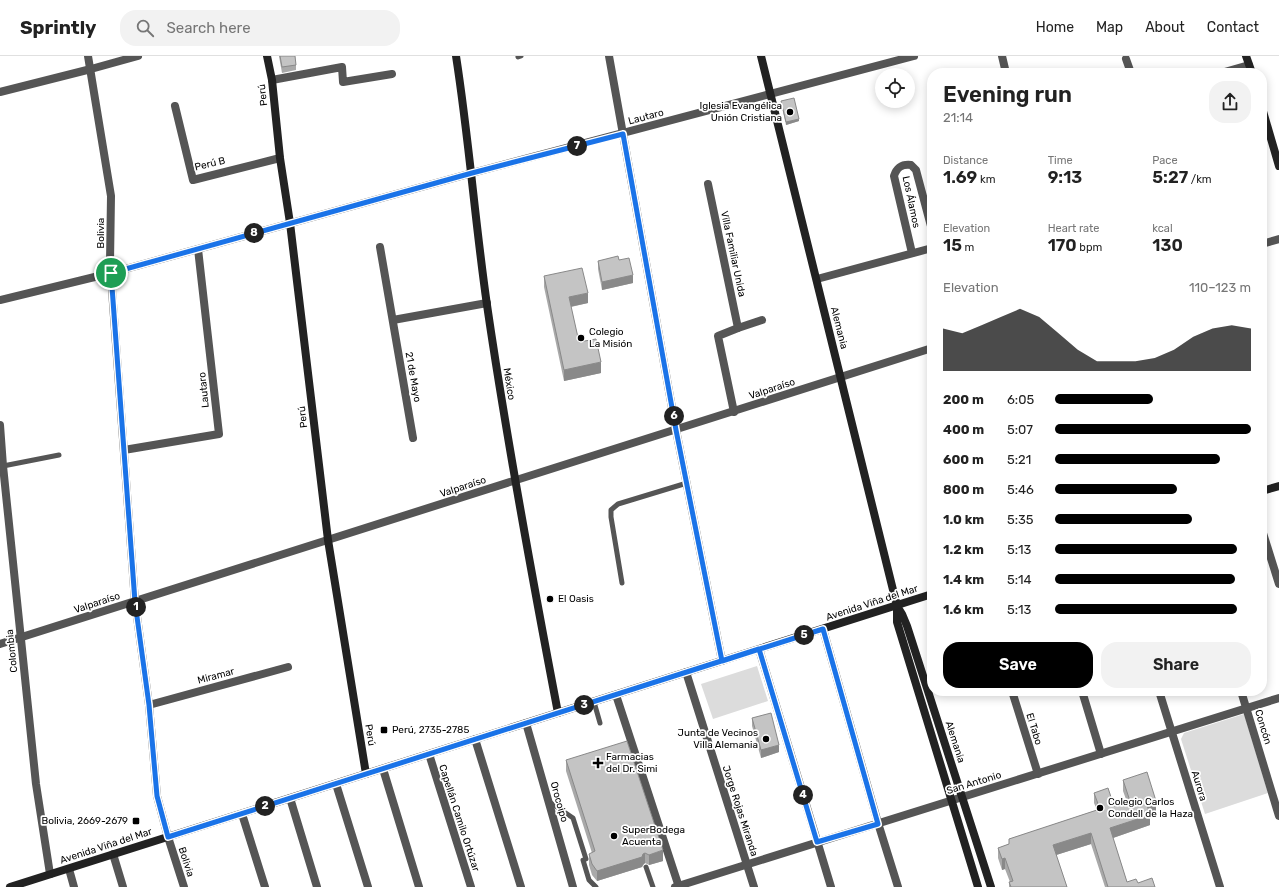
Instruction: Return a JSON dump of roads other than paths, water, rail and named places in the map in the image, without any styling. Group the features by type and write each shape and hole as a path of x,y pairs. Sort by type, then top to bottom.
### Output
{"main road":[{"name":"Perú","path":"267,56 272,80 280,158 290,223 328,540 366,774"},
{"name":"México","path":"456,56 472,173 487,304 514,481 558,713"},
{"name":"Alemania","path":"761,56 817,279 896,606 898,629 978,887"},
{"path":"1246,56 1250,68"},
{"path":"1267,125 1279,166"},
{"path":"1267,490 1279,486"},
{"name":"Avenida Viña del Mar","path":"15,886 927,596"},
{"name":"Alemania","path":"896,606 902,614 907,626 927,688"},
{"name":"Alemania","path":"930,696 991,887"}],"street":[{"name":"Bolivia","path":"88,56 111,196 111,273 135,602 149,705 157,796 184,887"},
{"path":"0,92 138,56"},
{"path":"609,56 676,430 722,661"},
{"name":"Lautaro","path":"0,300 111,273 472,173 914,56"},
{"path":"1002,56 1005,68"},
{"path":"1126,60 1129,68"},
{"path":"272,80 342,67 343,82 392,74"},
{"name":"Perú B","path":"175,106 193,180 280,158"},
{"name":"Los Álamos","path":"912,253 894,176 896,170 903,164 911,165 916,170 927,211"},
{"name":"Villa Familiar Unida","path":"708,184 738,328"},
{"path":"1267,243 1279,239"},
{"name":"21 de Mayo","path":"380,247 413,438"},
{"name":"Lautaro","path":"124,450 219,434 198,249"},
{"path":"817,279 927,249"},
{"path":"393,320 487,304"},
{"path":"734,412 718,336 762,320"},
{"name":"Valparaíso","path":"0,644 927,350"},
{"name":"Colombia","path":"0,425 36,784 50,874"},
{"path":"1267,546 1279,584"},
{"path":"823,629 878,824 898,887"},
{"path":"759,649 831,887"},
{"name":"Miramar","path":"149,705 288,667"},
{"name":"Jorge Rojas Miranda","path":"686,672 754,887"},
{"path":"616,695 677,887"},
{"name":"El Tabo","path":"1014,696 1038,774"},
{"path":"1083,696 1100,754"},
{"name":"Aurora","path":"1161,696 1220,887"},
{"name":"Concón","path":"1243,696 1279,816"},
{"name":"San Antonio","path":"677,887 1279,698"},
{"name":"Orocoipo","path":"526,723 573,887"},
{"path":"475,739 521,887"},
{"name":"Capellán Camilo Ortúzar","path":"428,754 471,887"},
{"path":"383,769 419,887"},
{"path":"336,784 368,887"},
{"path":"290,798 317,887"},
{"path":"242,814 265,887"},
{"path":"113,854 123,887"},
{"path":"69,869 74,887"}],"lane":[{"path":"3,466 59,455"},
{"path":"622,583 611,510 618,504 687,482"},
{"path":"594,702 600,723"},
{"path":"548,800 573,818 586,860 583,860 590,880 596,887"},
{"path":"646,867 653,887"}],"place":[{"name":"Iglesia Evangélica Unión Cristiana","path":"790,112"},
{"name":"Colegio La Misión","path":"581,338"},
{"name":"El Oasis","path":"550,599"},
{"name":"Perú, 2735-2785","path":"384,730"},
{"name":"Junta de Vecinos Villa Alemania","path":"766,739"},
{"name":"Farmacias del Dr. Simi","path":"598,763"},
{"name":"Colegio Carlos Condell de la Haza","path":"1100,808"},
{"name":"Bolivia, 2669-2679","path":"136,821"},
{"name":"SuperBodega Acuenta","path":"614,836"}]}
